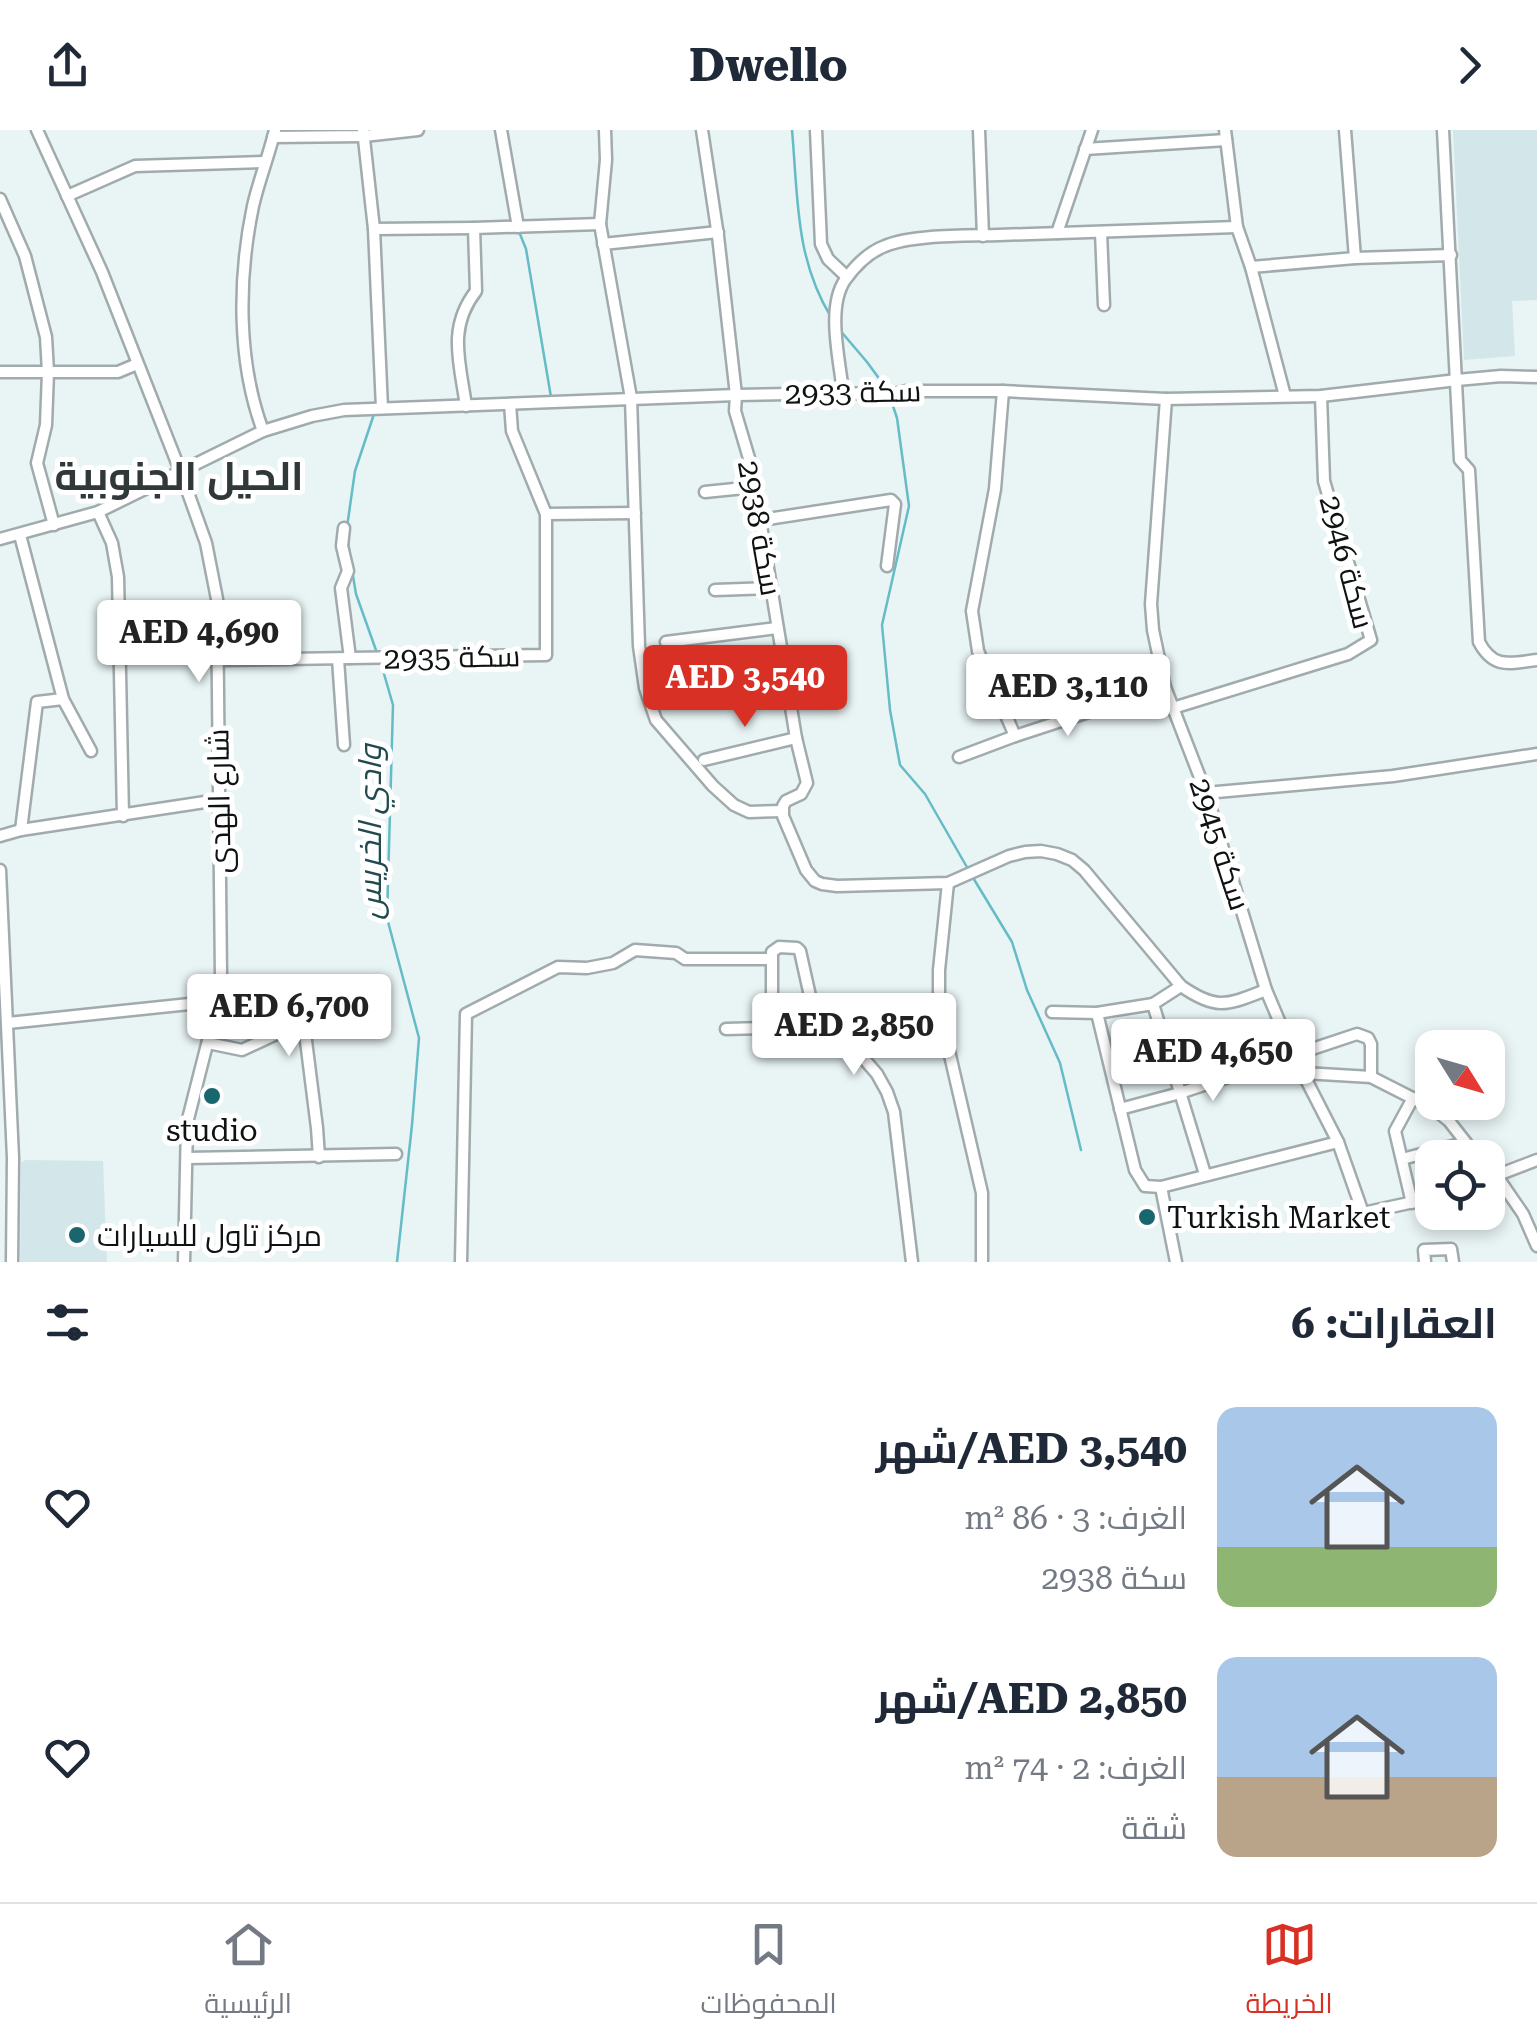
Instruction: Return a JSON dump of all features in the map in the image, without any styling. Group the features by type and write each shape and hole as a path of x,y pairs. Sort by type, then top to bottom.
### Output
{"street":[{"name":"شارع الهدى","path":"38,130 102,272 181,474 206,543 217,599 222,948 218,1001 187,1123 184,1262"},
{"path":"263,431 248,382 244,306 253,207 274,134 418,130"},
{"path":"501,130 518,227"},
{"path":"606,130 600,224 631,398 639,646 645,688 656,720 734,804 749,812 782,811 814,881 837,886 948,883 1009,856 1025,852 1057,854 1084,870 1181,986 1197,997 1220,1004 1266,990"},
{"name":"سكة 2938","path":"702,130 718,232 736,395 734,411 748,453 807,783 802,794 786,801 782,811"},
{"path":"816,130 821,244 828,258 847,277"},
{"path":"979,130 983,236"},
{"path":"1057,233 1092,130"},
{"path":"1345,130 1355,258"},
{"path":"1442,130 1460,460 1469,470 1479,642 1494,662 1537,660"},
{"path":"364,133 374,228 382,408"},
{"path":"1085,149 1225,135 1237,228 1252,267 1286,396"},
{"path":"67,196 135,166 265,162"},
{"path":"0,199 25,256 46,337 46,426 36,463 54,524"},
{"path":"374,228 600,224"},
{"path":"466,406 456,331 464,307 476,292 474,228"},
{"path":"844,393 835,314 840,290 862,261 900,241 1237,228"},
{"path":"603,244 718,232"},
{"path":"1101,232 1104,305"},
{"path":"1252,267 1451,255"},
{"path":"0,372 118,372 138,364"},
{"name":"سكة 2933","path":"0,539 98,512 263,431 344,410 906,391 1003,391 1166,400 1321,396 1501,376 1537,377"},
{"path":"1003,391 995,489 972,611 978,651 1014,736"},
{"name":"سكة 2946","path":"1173,708 1348,654 1371,640 1324,482 1321,396"},
{"name":"سكة 2945","path":"1166,400 1151,604 1165,687 1206,793 1266,990 1338,1142 1363,1213 1412,1202"},
{"name":"سكة 2935","path":"218,660 546,655 546,514 512,432 510,404"},
{"path":"705,492 754,487"},
{"path":"761,520 892,500 895,504 887,566"},
{"path":"98,512 112,544 118,577 124,816"},
{"path":"546,514 635,514"},
{"path":"344,528 342,546 348,570 341,588 344,746"},
{"path":"20,535 63,699 91,751"},
{"path":"715,590 770,588"},
{"path":"666,642 777,628"},
{"path":"959,757 1165,687"},
{"path":"21,830 37,702 63,699"},
{"path":"704,760 796,738"},
{"path":"1206,793 1394,776 1537,754"},
{"path":"0,836 218,800"},
{"path":"0,870 8,1024 5,1148 12,1262"},
{"path":"948,883 939,996 982,1193 982,1262"},
{"path":"726,1029 772,1025 772,952 779,947 797,948 810,996 888,1092 894,1112 912,1262"},
{"path":"461,1262 466,1014 558,967 586,968 613,963 635,950 676,952 685,959 772,959"},
{"path":"1052,1012 1097,1013 1153,1004 1181,986"},
{"path":"8,1024 218,1001"},
{"path":"1153,1004 1205,1174"},
{"path":"1097,1013 1135,1170 1145,1186 1161,1187 1338,1142"},
{"path":"208,1043 242,1050 300,1022 304,1025 318,1128 318,1157"},
{"path":"1120,1108 1180,1094 1357,1034 1364,1035 1371,1044 1371,1077"},
{"path":"1304,1073 1371,1077 1434,1108 1462,1140"},
{"path":"1412,1098 1395,1131 1412,1202 1415,1201"},
{"path":"187,1158 396,1154"},
{"path":"1402,1158 1415,1155"},
{"path":"1505,1173 1537,1160"},
{"path":"1161,1187 1176,1262"},
{"path":"1505,1192 1523,1214 1537,1246"},
{"path":"1425,1262 1424,1250 1451,1249 1453,1262"}],"shaded area":[{"path":"1453,130 1537,130 1537,300 1512,301 1515,356 1464,360"},
{"name":"مركز تاول للسيارات","path":"103,1161 107,1262 20,1262 21,1162"}],"waterway":[{"path":"792,130 804,250 831,317"},
{"path":"518,229 526,249 551,397"},
{"path":"838,328 889,392"},
{"path":"891,400 909,506 882,625 890,710 900,765 925,794 968,869"},
{"name":"وادي الخريس","path":"347,527 355,471 374,414"},
{"name":"وادي الخريس","path":"348,540 350,557"},
{"name":"وادي الخريس","path":"352,570 356,594 377,653"},
{"name":"وادي الخريس","path":"380,660 393,705 387,918 419,1038 397,1262"},
{"path":"972,876 1012,942 1027,990 1060,1063 1081,1150"}],"place":[{"name":"studio","path":"212,1096"},
{"name":"Turkish Market","path":"1147,1217"},
{"name":"مركز تاول للسيارات","path":"77,1235"}],"district":[{"name":"الحيل الجنوبية","path":"179,476"}]}
